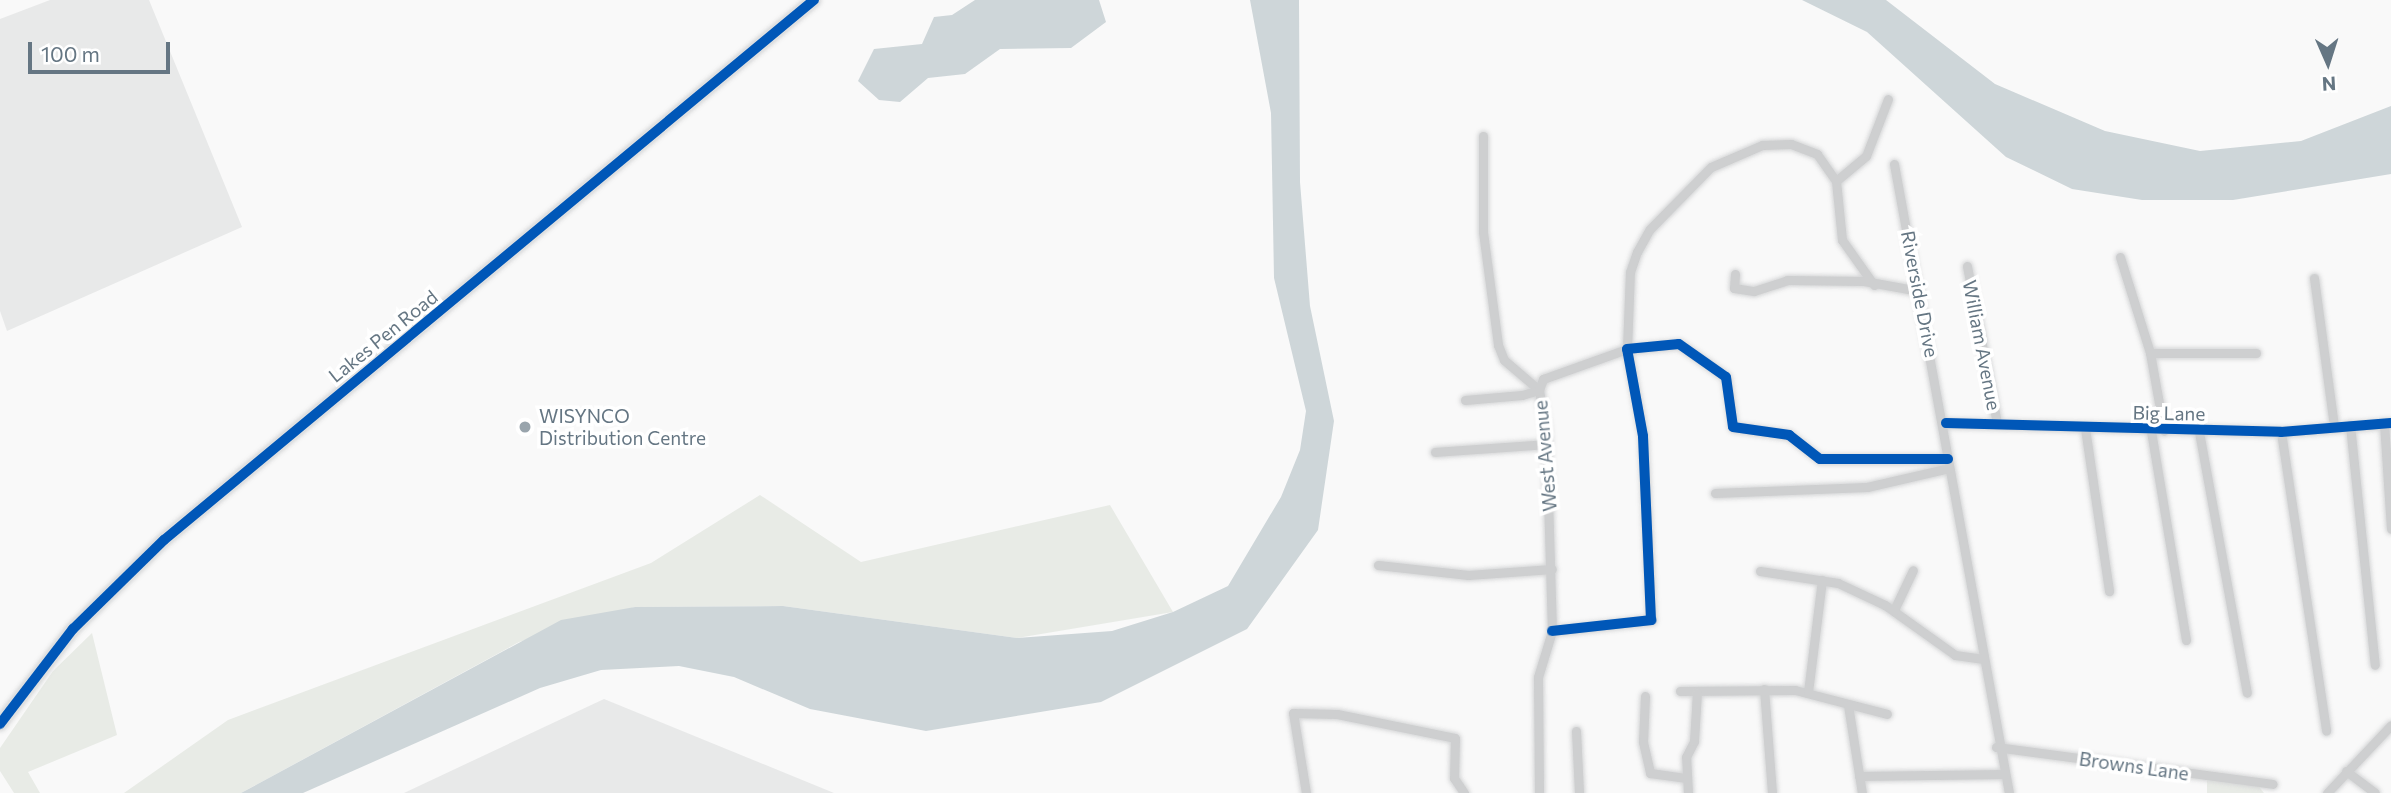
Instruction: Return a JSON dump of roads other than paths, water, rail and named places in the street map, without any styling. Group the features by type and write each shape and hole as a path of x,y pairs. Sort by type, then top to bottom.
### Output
{"street":[{"name":"Lakes Pen Road","path":"0,724 73,629 164,540 814,0"},
{"path":"1836,181 1866,156 1888,99"},
{"name":"West Avenue","path":"1483,136 1483,232 1498,345 1504,360 1539,390 1546,444 1552,631 1538,677 1539,793"},
{"path":"1552,631 1651,620 1643,436 1627,349 1630,272 1637,252 1702,174 1762,145 1791,144 1816,154 1836,181 1842,240 1874,285"},
{"name":"Riverside Drive","path":"1894,164 1946,423 1948,463 1984,659 1996,747 2009,793"},
{"path":"2120,257 2150,353 2164,431"},
{"name":"William Avenue","path":"1967,266 1997,423"},
{"path":"1735,274 1734,288 1754,290 1787,280 1874,285 1919,291"},
{"path":"2314,278 2334,426"},
{"path":"1465,400 1501,400 1539,390 1544,379 1627,349 1679,344 1726,377 1733,427 1789,435 1820,459 1948,463"},
{"path":"2150,353 2256,354"},
{"name":"Big Lane","path":"1946,423 2199,432 2281,432 2387,423"},
{"path":"2387,423 2391,529"},
{"path":"2350,425 2375,665"},
{"path":"2085,428 2109,591"},
{"path":"2151,430 2186,640"},
{"path":"2199,432 2247,693"},
{"path":"2281,432 2326,731"},
{"path":"1435,452 1546,444"},
{"path":"1715,493 1867,487 1948,463"},
{"path":"1378,565 1468,575 1552,569"},
{"path":"1894,610 1913,570"},
{"path":"1760,571 1822,580 1894,610 1955,655 1984,659"},
{"path":"1808,692 1822,580"},
{"path":"1764,690 1772,793"},
{"path":"1680,691 1808,692 1848,705 1887,713"},
{"path":"1688,793 1687,778 1697,692"},
{"path":"1645,696 1643,742 1650,774 1687,778"},
{"path":"1848,705 1862,793"},
{"path":"1306,793 1293,713 1337,714 1455,738 1454,778 1464,793"},
{"path":"2326,793 2391,725"},
{"path":"1576,731 1579,793"},
{"name":"Browns Lane","path":"1996,747 2273,784"},
{"path":"2346,771 2375,793"},
{"path":"1858,776 2005,774"}],"place":[{"name":"WISYNCO Distribution Centre","path":"525,427"}]}
